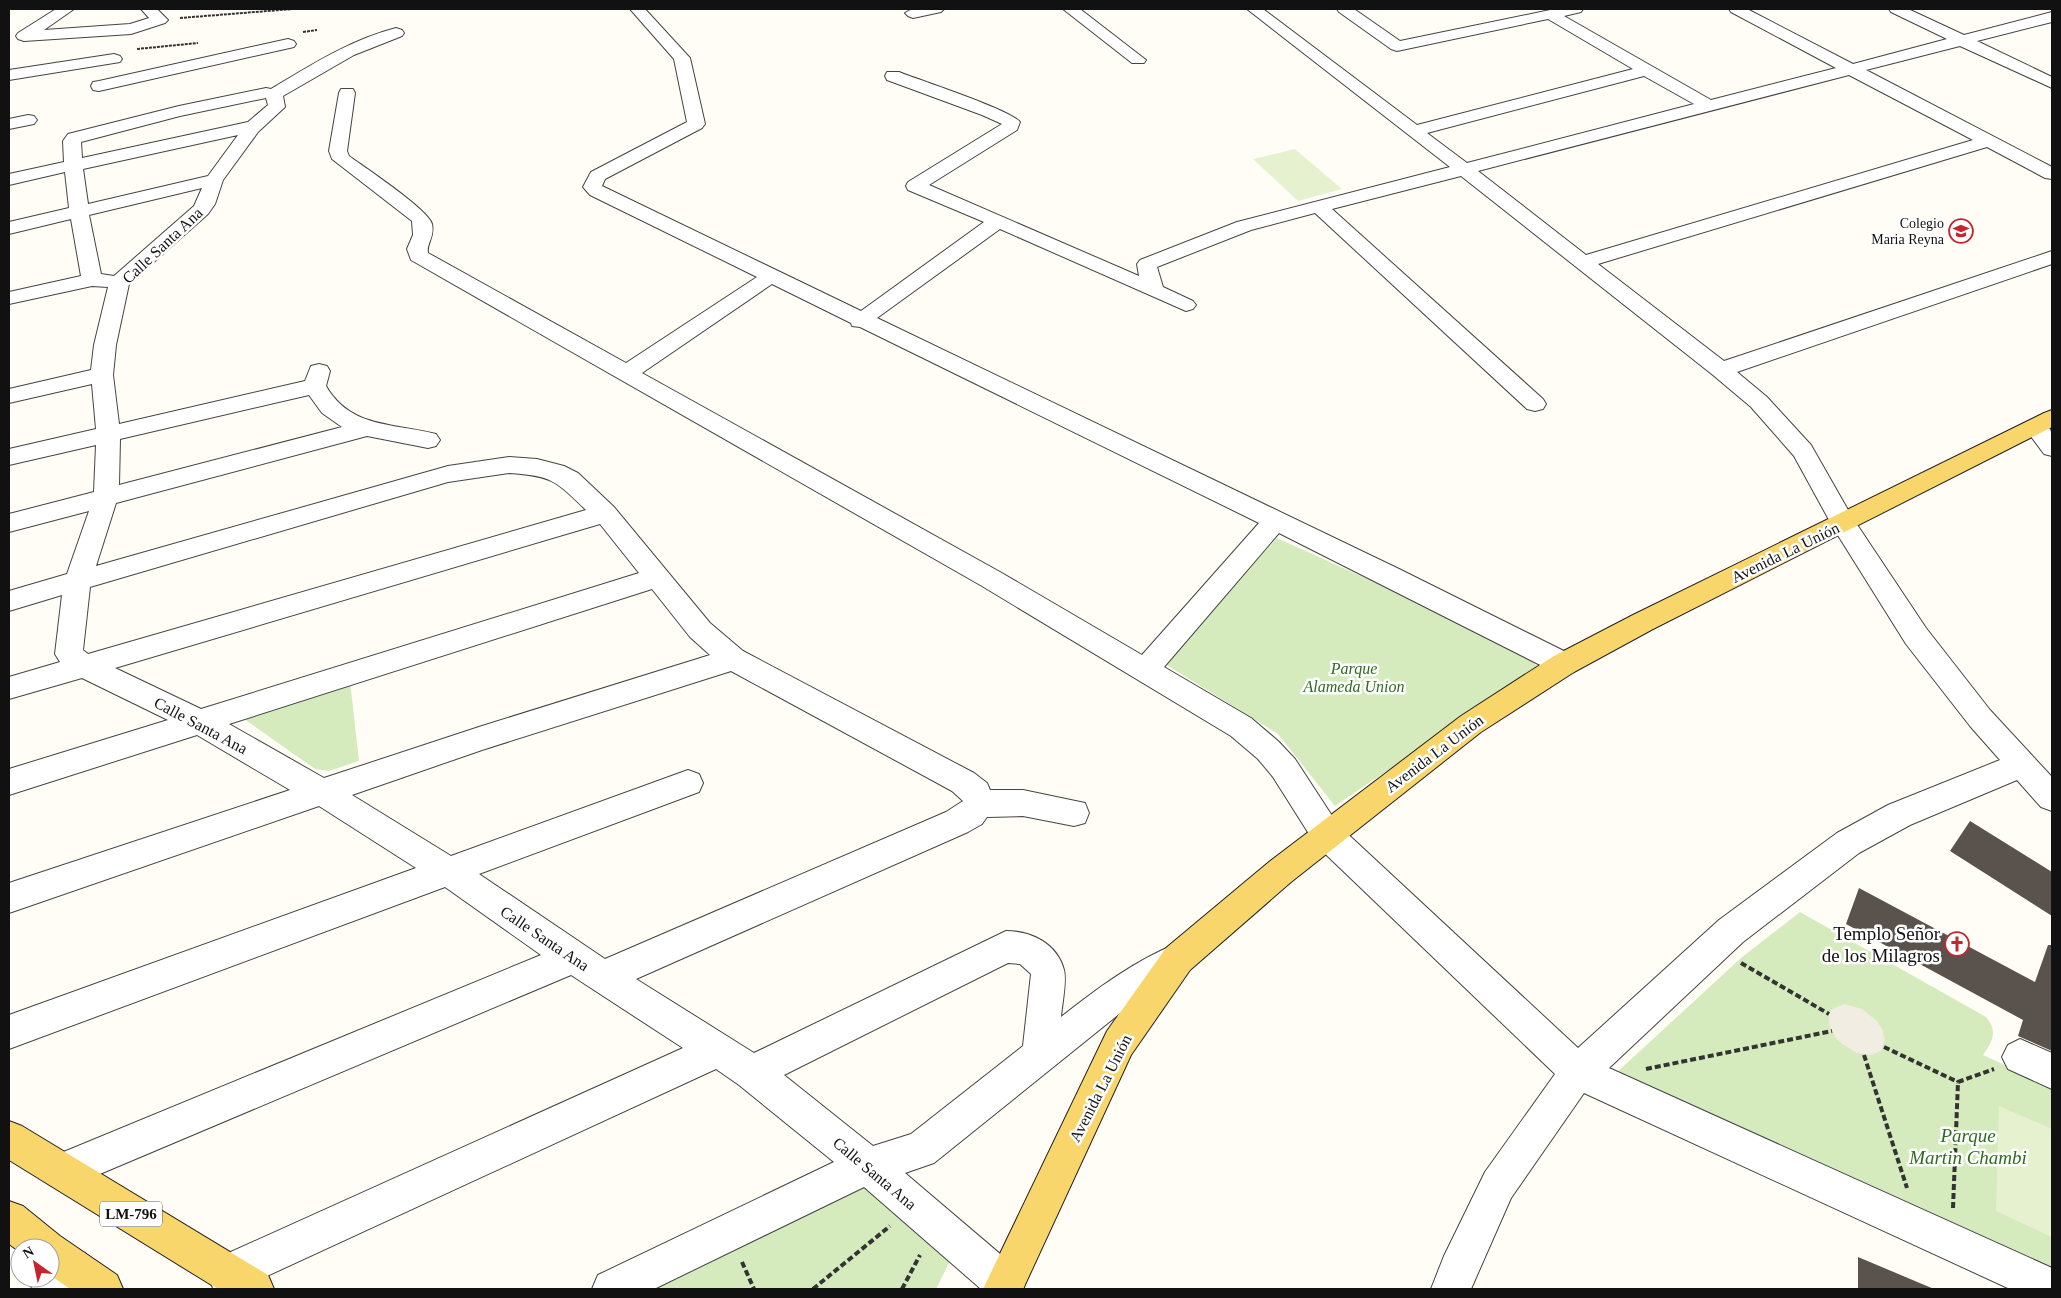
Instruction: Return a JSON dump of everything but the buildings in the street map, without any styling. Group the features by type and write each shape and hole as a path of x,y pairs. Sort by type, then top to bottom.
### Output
{"main road":[{"name":"Avenida La Unión","path":"1004,1286 1119,1044 1178,959 1280,872 1471,724 1564,664 1842,523 2047,431"},
{"name":"LM-796","path":"9,1139 241,1281"},
{"path":"9,1220 28,1238"},
{"path":"60,1267 103,1289"}],"street":[{"path":"9,48 66,9"},
{"path":"637,9 682,58 696,124 598,176 592,187 597,192 1275,521 1564,664"},
{"path":"913,13 936,9"},
{"path":"1071,9 1138,60"},
{"path":"1254,9 1465,170 1721,370 1759,402 1803,451 1842,523 1921,644 1980,718 2052,798"},
{"path":"1347,11 1373,9"},
{"path":"1347,11 1397,46 1576,9"},
{"path":"1736,9 2052,174"},
{"path":"1896,9 2052,83"},
{"path":"1920,9 2052,70"},
{"path":"154,14 131,30 99,86 288,44"},
{"path":"1551,15 1709,106"},
{"path":"1154,291 1146,267 1151,262 1244,226 2052,17"},
{"path":"24,36 131,30"},
{"path":"9,298 105,281 79,211 72,141 79,136 179,97 236,85 274,94 329,60 359,46 396,33"},
{"path":"231,56 236,85"},
{"path":"9,75 114,59"},
{"path":"179,97 180,68"},
{"path":"1413,131 1647,70"},
{"path":"893,76 988,111 1011,122 1010,126 915,186 998,220 1186,305"},
{"path":"347,93 338,144 341,159 421,219 424,227 422,242 417,249 418,256 991,579 1241,727 1255,738 1284,768 1327,835 1578,1072 2052,1288"},
{"name":"Calle Santa Ana","path":"274,94 277,103 276,107 255,126 214,180 206,204 201,210 105,281 106,345 102,375 108,434 106,497 77,583 70,654 84,666 198,721 321,792 448,871 573,958 752,1072 868,1166 1004,1286"},
{"path":"9,124 28,120"},
{"path":"9,179 255,126"},
{"path":"1583,262 1989,140"},
{"path":"9,228 214,180"},
{"path":"1319,207 1536,404"},
{"path":"860,321 998,220"},
{"path":"1721,370 2052,257"},
{"path":"625,374 771,276"},
{"path":"9,396 102,375"},
{"path":"9,457 108,434 317,378 330,408 346,418 367,428 428,440"},
{"path":"9,523 367,428"},
{"path":"9,601 77,583 448,474 509,465 537,467 555,472 569,479 605,513 700,630 733,659 963,782 976,792 979,804"},
{"path":"9,688 605,513"},
{"path":"1145,670 1275,521"},
{"path":"9,782 656,578"},
{"path":"9,898 482,738 733,659"},
{"path":"1451,1289 1498,1185 1578,1072 1731,931 1848,843 1899,815 2021,765"},
{"path":"9,1032 688,783"},
{"path":"979,804 1023,803 1074,813"},
{"path":"603,977 957,822 971,814 979,804"},
{"path":"752,1072 1006,947 1019,946 1032,951 1043,962 1048,971 1040,1054"},
{"path":"62,1170 573,958"},
{"path":"612,1289 868,1166 921,1150 1122,990 1178,959"},
{"path":"241,1281 718,1050"},
{"path":"2009,1062 2052,1071"}],"path":[{"path":"154,14 293,9"},
{"path":"1733,969 1740,963 1830,1014"},
{"path":"1640,1070 1832,1031"},
{"path":"1884,1047 1958,1082 2009,1062"},
{"path":"1864,1055 1908,1194"},
{"path":"1953,1211 1958,1082"},
{"path":"813,1289 893,1224"},
{"path":"902,1289 924,1247"},
{"path":"740,1257 754,1289"}],"green space":[{"path":"1295,149 1342,189 1298,201 1253,159"},
{"name":"Parque Alameda Union","path":"1277,538 1504,641 1539,667 1335,806 1278,734 1165,664"},
{"path":"350,681 359,761 329,771 315,769 247,721 245,717"},
{"name":"Parque Martin Chambi","path":"1800,912 1986,1017 1992,1027 1993,1036 1983,1055 2052,1087 2052,1277 1615,1074 1741,958"},
{"path":"1999,1106 2052,1129 2052,1237 1996,1211"},
{"path":"856,1181 956,1249 936,1289 643,1289"}],"shaded area":[{"path":"1844,1004 1862,1009 1877,1021 1882,1029 1885,1040 1881,1051 1871,1055 1857,1053 1836,1038 1829,1025 1829,1014 1832,1009"}],"place":[{"name":"Colegio Maria Reyna","path":"1961,231"},
{"name":"Templo Señor de los Milagros","path":"1957,944"}]}
